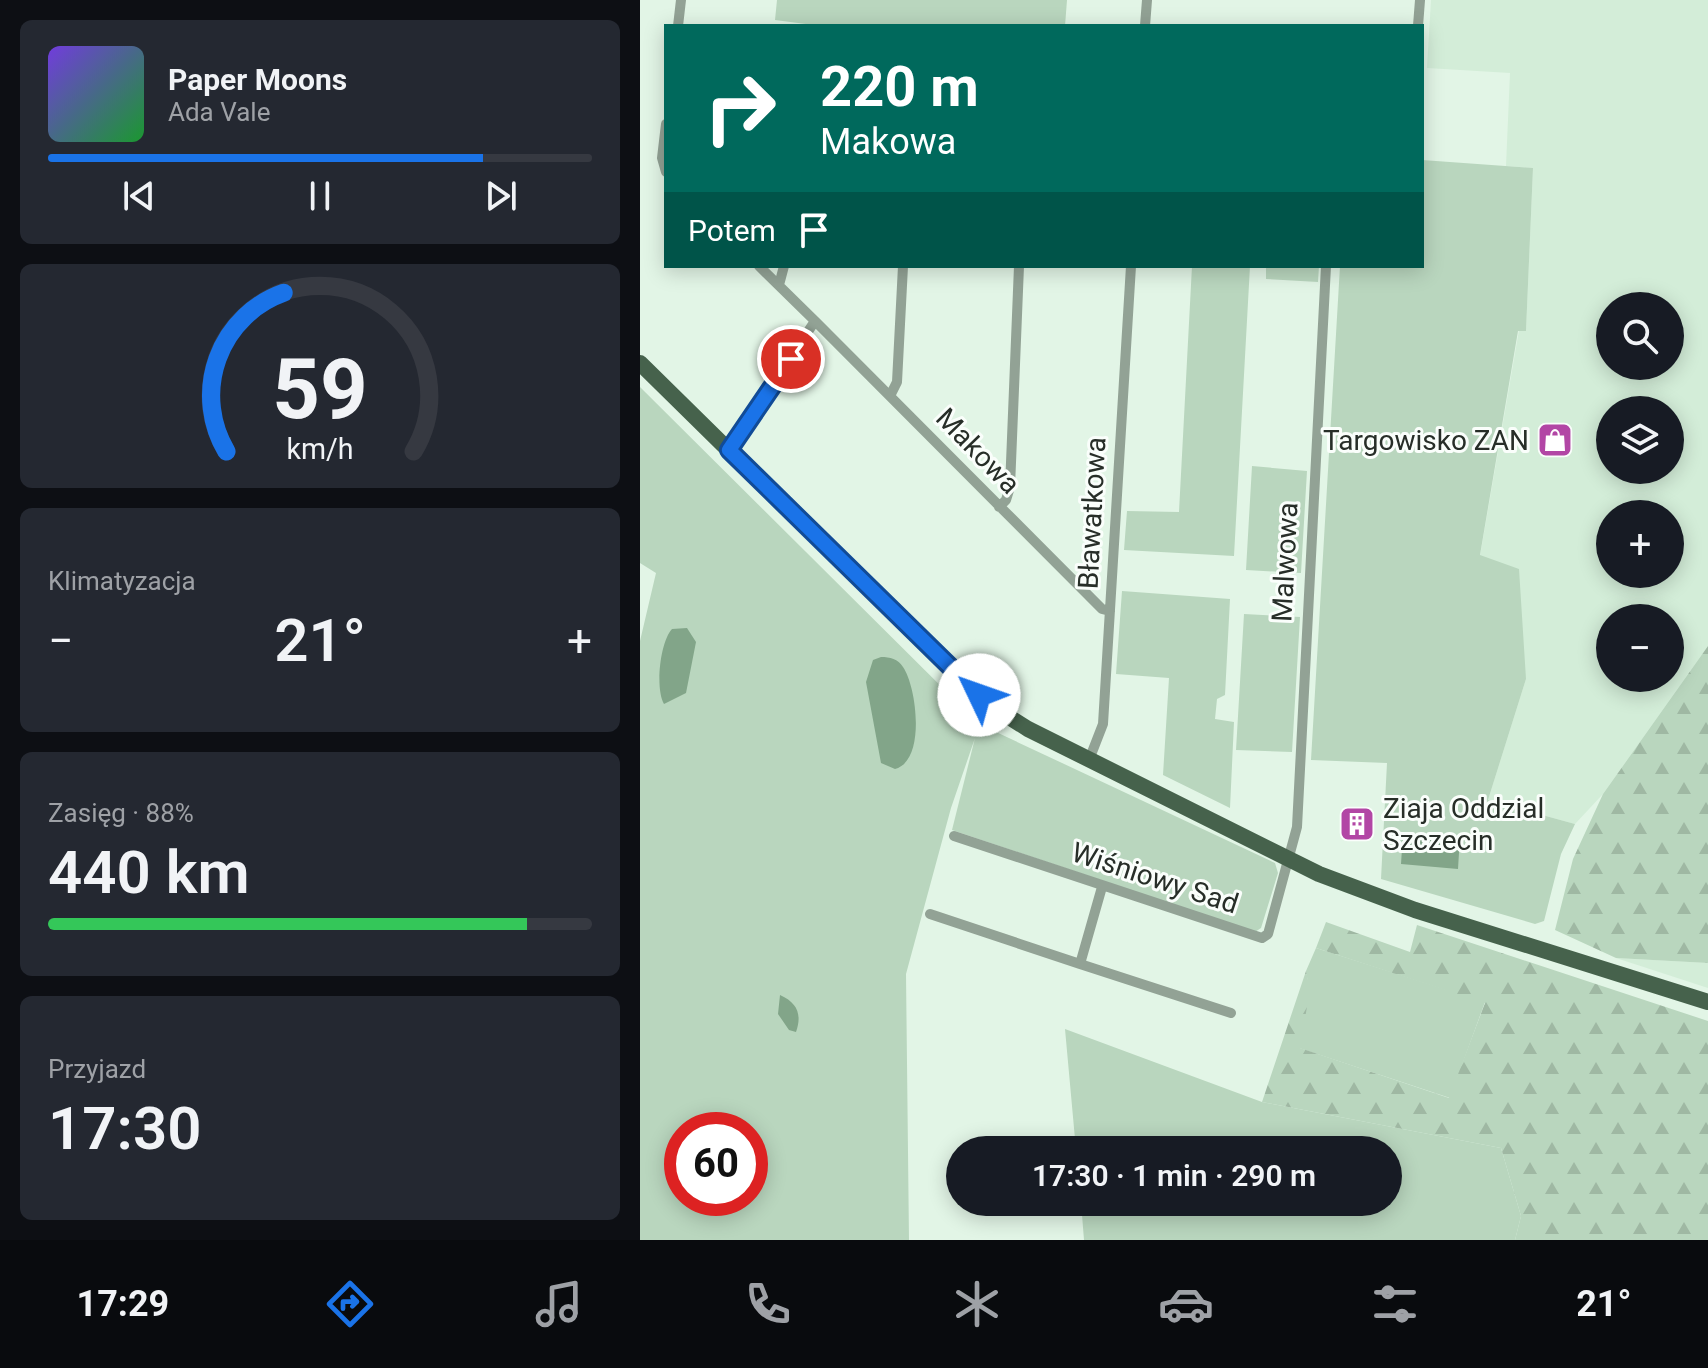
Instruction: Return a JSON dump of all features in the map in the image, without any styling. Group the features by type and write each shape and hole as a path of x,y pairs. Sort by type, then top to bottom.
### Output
{"main road":[{"path":"640,363 961,679 1006,716 1290,860 1415,910 1708,1002"}],"street":[{"path":"678,24 681,0"},
{"path":"1145,24 1147,0"},
{"path":"1418,24 1420,0"},
{"path":"664,141 664,165"},
{"name":"Makowa","path":"761,268 1102,609 1110,611"},
{"path":"779,285 783,268"},
{"path":"890,396 897,382 903,268"},
{"path":"999,507 1006,500 1010,487 1019,268"},
{"name":"Bławatkowa","path":"1089,760 1103,724 1131,268"},
{"name":"Malwowa","path":"1290,860 1297,827 1326,268"},
{"path":"729,450 815,321"},
{"name":"Wiśniowy Sad","path":"954,836 1262,938 1268,934 1290,860"},
{"path":"1080,964 1102,887"},
{"path":"930,914 1231,1013"}],"shaded area":[{"name":"Targowisko ZAN","path":"1431,0 1708,0 1708,646 1684,680 1684,604 1596,604 1596,692 1675,692 1603,794 1575,824 1488,800 1526,679 1480,556 1519,330 1526,331 1533,168 1506,166 1510,73 1427,68"},
{"path":"687,628 696,642 686,693 664,704 659,677 664,644 672,629"},
{"path":"881,657 894,659 903,667 915,706 915,738 911,752 905,763 895,769 881,763 866,682 873,660"},
{"path":"1403,833 1460,836 1458,869 1401,864"},
{"path":"1616,958 1708,963 1708,988"},
{"path":"780,995 797,1010 799,1020 796,1032 789,1030 778,1014"}],"green space":[{"path":"777,0 1067,0 1065,24 806,24 775,20"},
{"path":"1424,160 1533,168 1526,331 1518,331 1480,555 1519,569 1526,679 1488,800 1575,824 1561,854 1544,921 1535,924 1381,879 1387,763 1311,760 1340,268 1424,268"},
{"path":"1192,268 1250,268 1234,556 1124,550 1127,511 1179,512"},
{"path":"1266,268 1319,268 1318,282 1266,279"},
{"path":"640,387 979,724 1275,863 1278,873 1261,928 1255,932 952,830 975,738 951,808 906,974 909,1240 640,1240 640,641 656,573 640,563"},
{"path":"1252,466 1307,471 1301,573 1246,570"},
{"path":"1122,591 1230,599 1225,695 1217,699 1215,719 1234,722 1230,808 1163,775 1169,678 1116,674"},
{"path":"1244,614 1300,617 1292,752 1236,750"},
{"path":"1708,646 1708,963 1616,958 1555,930 1573,859 1603,794 1675,692 1684,692 1684,680"},
{"path":"1326,922 1410,952 1417,925 1708,1021 1708,1240 1515,1240 1521,1216 1501,1148 1262,1102 1306,971 1310,989 1300,1048 1449,1098 1485,1003 1316,948"},
{"path":"1316,948 1485,1002 1450,1098 1299,1048 1309,989 1306,971"},
{"path":"1065,1029 1262,1102 1501,1148 1521,1216 1515,1240 1084,1240 1082,1216 1402,1216 1402,1136 1075,1136"}],"place":[{"name":"Targowisko ZAN","path":"1555,440"},
{"name":"Ziaja Oddzial Szczecin","path":"1357,824"}],"route":[{"path":"791,359 739,440 729,450 979,695"}]}
